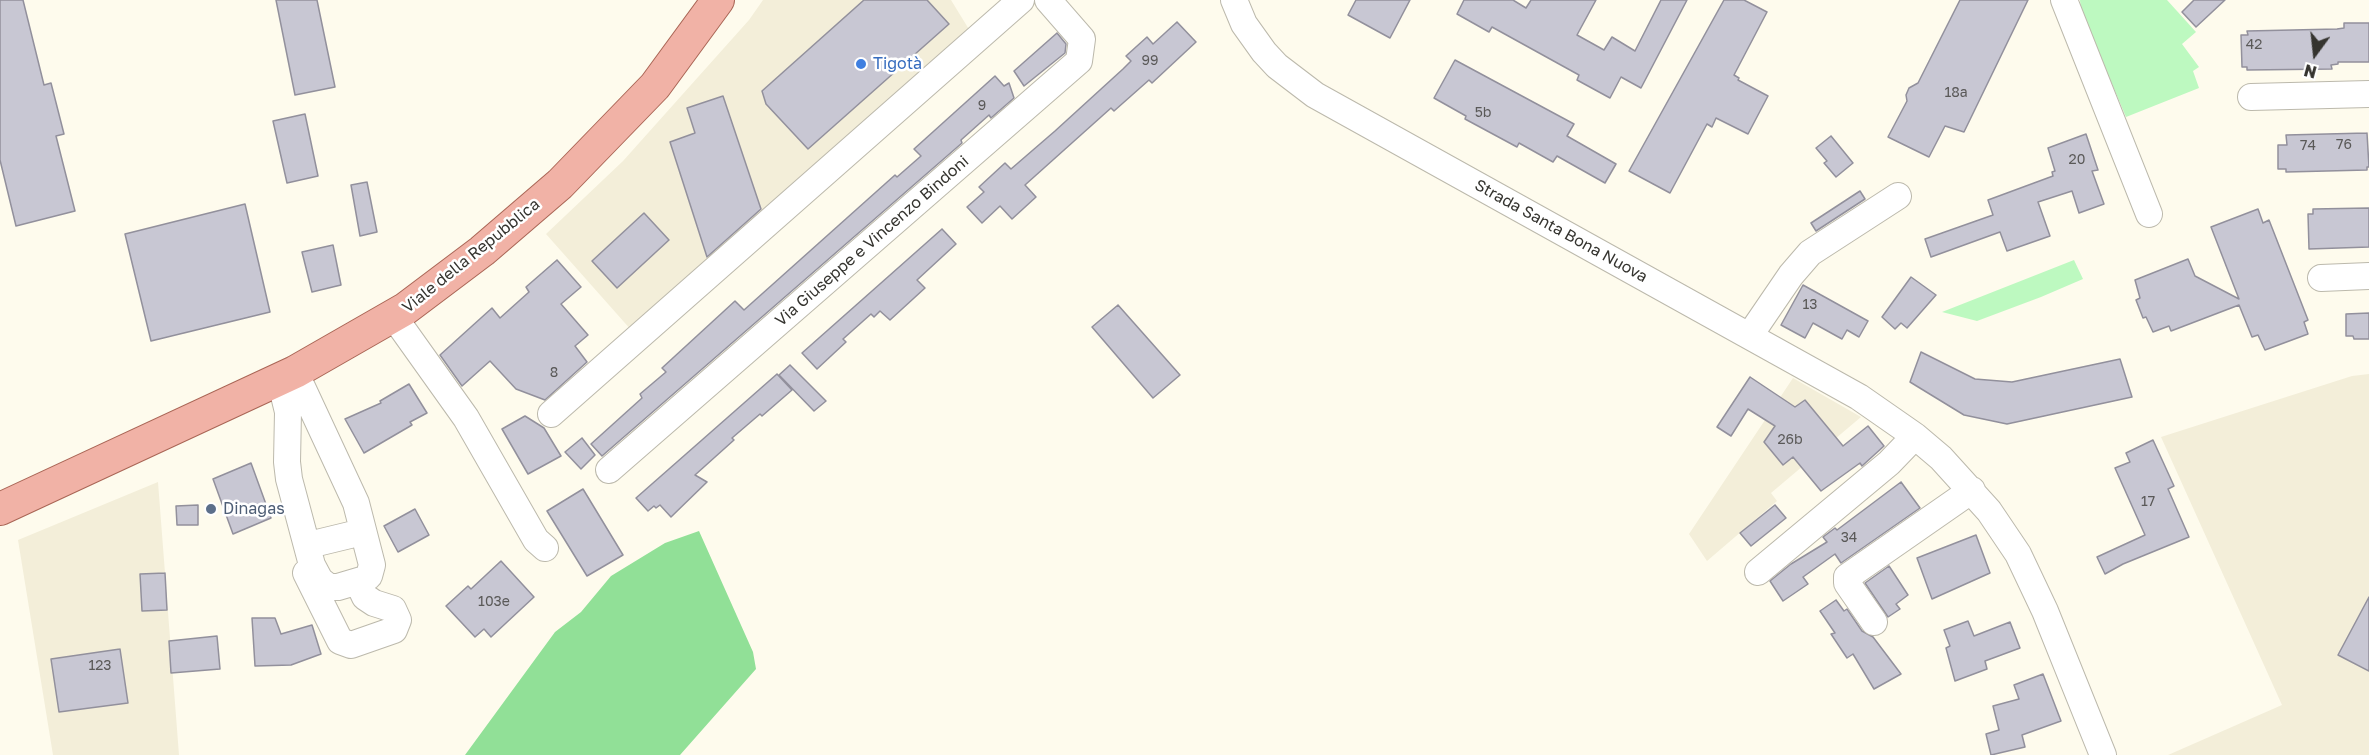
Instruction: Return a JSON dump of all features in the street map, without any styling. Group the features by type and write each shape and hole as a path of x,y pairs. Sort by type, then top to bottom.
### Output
{"main road":[{"name":"Viale della Repubblica","path":"0,509 288,376 394,317 482,251 560,184 655,86 718,0"}],"street":[{"path":"551,414 1021,0"},
{"name":"Via Giuseppe e Vincenzo Bindoni","path":"609,471 1079,61 1082,39 1048,0"},
{"name":"Strada Santa Bona Nuova","path":"1234,0 1244,24 1264,52 1315,95 1859,397 1915,436 1941,458 1972,490 1999,525 2026,570 2096,753"},
{"path":"2064,0 2149,214"},
{"path":"2251,97 2369,94"},
{"path":"1749,335 1791,275 1810,254 1898,196"},
{"path":"2321,278 2369,276"},
{"path":"394,317 466,418 536,540 544,548"},
{"path":"288,376 287,462 312,565 320,580 329,587 364,591 393,609 398,620 394,630 351,645 340,640 302,562 296,534 293,493"},
{"path":"288,376 335,456 356,502 372,565 364,591"},
{"path":"289,425 317,543 326,570 331,573 351,568 355,564 335,456"},
{"path":"1758,572 1889,463 1915,436"},
{"path":"1874,622 1847,583 1847,577 1972,490"},
{"path":"317,543 350,535"}],"shaded area":[{"path":"763,0 951,0 970,31 632,331 546,234 623,161 749,20"},
{"path":"2369,374 2369,755 2168,755 2282,705 2161,437 2352,376"},
{"path":"1793,378 1861,417 1771,493 1777,501 1707,561 1689,534"},
{"path":"158,482 179,755 53,755 18,540"}],"green space":[{"path":"2080,0 2167,0 2196,32 2182,44 2199,67 2193,71 2199,88 2126,117 2081,11"},
{"path":"2074,260 2083,279 2041,297 1977,321 1942,312"},
{"path":"699,531 753,652 756,669 680,755 465,755 555,632 581,612 611,576 665,543"}],"building":[{"path":"0,0 23,0 44,85 51,83 64,134 56,136 75,211 16,226 0,160"},
{"path":"276,0 317,0 335,87 295,95"},
{"path":"864,0 927,0 949,24 808,149 766,104 762,91"},
{"path":"1356,0 1410,0 1390,38 1348,15"},
{"path":"1464,0 1513,0 1526,8 1531,0 1596,0 1577,35 1604,50 1612,37 1635,51 1661,0 1687,0 1641,88 1621,77 1610,98 1577,80 1579,75 1492,27 1489,32 1457,14"},
{"path":"1724,0 1744,0 1767,12 1734,75 1739,78 1738,80 1768,96 1748,134 1716,118 1712,127 1707,124 1670,193 1629,171"},
{"path":"1960,0 2028,0 1964,132 1945,126 1929,157 1888,137 1907,101 1906,95 1909,88 1918,83"},
{"path":"2194,0 2225,0 2196,27 2182,12"},
{"path":"1177,22 1196,42 1152,83 1149,80 1114,111 1111,108 1025,185 1036,197 1012,219 1000,206 982,223 967,207 984,192 979,187 1005,163 1011,169 1055,131 1131,61 1126,56 1147,37 1153,44"},
{"path":"2344,23 2369,23 2369,62 2338,62 2338,64 2331,65 2332,69 2247,70 2247,67 2242,67 2241,35 2248,35 2247,31 2337,29 2344,28"},
{"path":"1057,33 1066,44 1065,53 1024,86 1014,71"},
{"path":"1455,60 1574,124 1567,136 1616,164 1605,183 1557,156 1553,162 1519,143 1517,147 1465,119 1466,116 1434,98"},
{"path":"995,76 1004,86 1009,83 1014,98 991,118 989,115 961,140 962,143 602,456 591,444 642,398 640,394 666,372 662,368 735,301 744,310 895,175 897,177 921,156 914,149"},
{"path":"723,96 761,209 707,257 670,142 695,133 687,108"},
{"path":"305,114 318,176 287,183 273,121"},
{"path":"2367,133 2369,167 2367,170 2286,172 2286,169 2278,169 2278,145 2287,145 2286,135"},
{"path":"2086,134 2098,170 2092,171 2104,204 2079,213 2072,191 2038,202 2050,236 2007,251 2000,232 1931,257 1925,239 1993,215 1988,200 2053,176 2052,172 2055,171 2048,148"},
{"path":"1831,136 1853,163 1836,177 1824,163 1827,161 1816,148"},
{"path":"367,182 377,232 360,236 351,185"},
{"path":"1860,191 1865,199 1816,231 1811,223"},
{"path":"245,204 270,312 151,341 125,234"},
{"path":"2369,208 2369,247 2309,249 2308,214 2313,214 2313,209"},
{"path":"2258,209 2263,223 2269,220 2308,320 2304,322 2308,334 2265,350 2258,335 2252,337 2239,305 2171,331 2169,326 2153,332 2146,317 2143,318 2136,300 2140,298 2135,280 2188,259 2195,276 2239,299 2211,227"},
{"path":"644,213 669,240 617,288 592,261"},
{"path":"942,229 956,244 917,280 925,288 890,320 880,311 874,317 871,314 843,339 846,342 817,369 802,353"},
{"path":"333,245 341,285 312,292 302,252"},
{"path":"557,260 581,287 561,304 588,335 575,346 587,362 545,400 516,389 490,361 462,386 440,355 492,308 500,318 529,292 526,287"},
{"path":"1911,277 1936,295 1907,328 1901,323 1895,329 1882,317"},
{"path":"1803,285 1868,321 1859,337 1847,330 1842,339 1813,323 1805,338 1781,325"},
{"path":"1118,305 1180,375 1153,398 1092,327"},
{"path":"2369,313 2369,339 2354,339 2353,336 2346,336 2346,314"},
{"path":"1921,352 1975,379 2012,382 2120,359 2132,397 2007,424 1964,415 1910,382"},
{"path":"790,365 826,401 814,411 779,375"},
{"path":"777,374 792,390 732,438 734,440 695,475 707,482 671,517 660,505 648,511 636,498"},
{"path":"1750,377 1795,407 1805,400 1843,446 1868,426 1884,446 1862,466 1860,463 1821,491 1793,457 1783,465 1764,442 1775,426 1748,409 1731,436 1717,427"},
{"path":"409,384 427,413 410,422 412,425 364,453 345,419 381,403 380,401"},
{"path":"525,416 544,428 561,456 528,474 502,429"},
{"path":"582,438 595,455 581,469 565,452"},
{"path":"2153,440 2174,486 2168,489 2189,537 2123,564 2105,574 2097,557 2145,535 2115,468 2130,462 2126,453"},
{"path":"251,463 271,518 233,534 213,479"},
{"path":"1901,482 1920,508 1841,563 1835,554 1803,577 1808,584 1783,601 1770,581 1791,564 1827,542 1823,537 1835,528 1837,530"},
{"path":"583,489 623,555 587,576 547,511"},
{"path":"198,505 198,525 177,525 176,506"},
{"path":"1775,505 1786,518 1751,546 1740,533"},
{"path":"415,509 429,535 398,552 384,526"},
{"path":"1976,535 1990,573 1932,599 1917,558"},
{"path":"501,561 534,597 491,637 484,629 475,637 446,606 468,586 471,589"},
{"path":"1889,566 1908,595 1896,604 1900,609 1888,617 1865,583"},
{"path":"165,573 167,610 142,611 140,574"},
{"path":"2369,597 2369,671 2338,655"},
{"path":"1836,600 1844,611 1847,609 1862,631 1873,637 1901,674 1874,689 1853,654 1847,658 1831,634 1835,633 1820,611"},
{"path":"252,618 275,618 281,634 312,625 321,654 291,665 255,666"},
{"path":"1968,621 1974,636 2010,622 2020,648 1985,661 1987,669 1955,681 1946,648 1950,646 1944,630"},
{"path":"217,636 220,669 171,673 169,641"},
{"path":"120,649 128,703 59,712 51,659"},
{"path":"2043,674 2061,721 2022,735 2025,747 1991,755 1986,734 1999,730 1993,706 2019,699 2014,685"}],"place":[{"name":"Tigotà","path":"861,64"},
{"name":"Dinagas","path":"211,509"}]}
